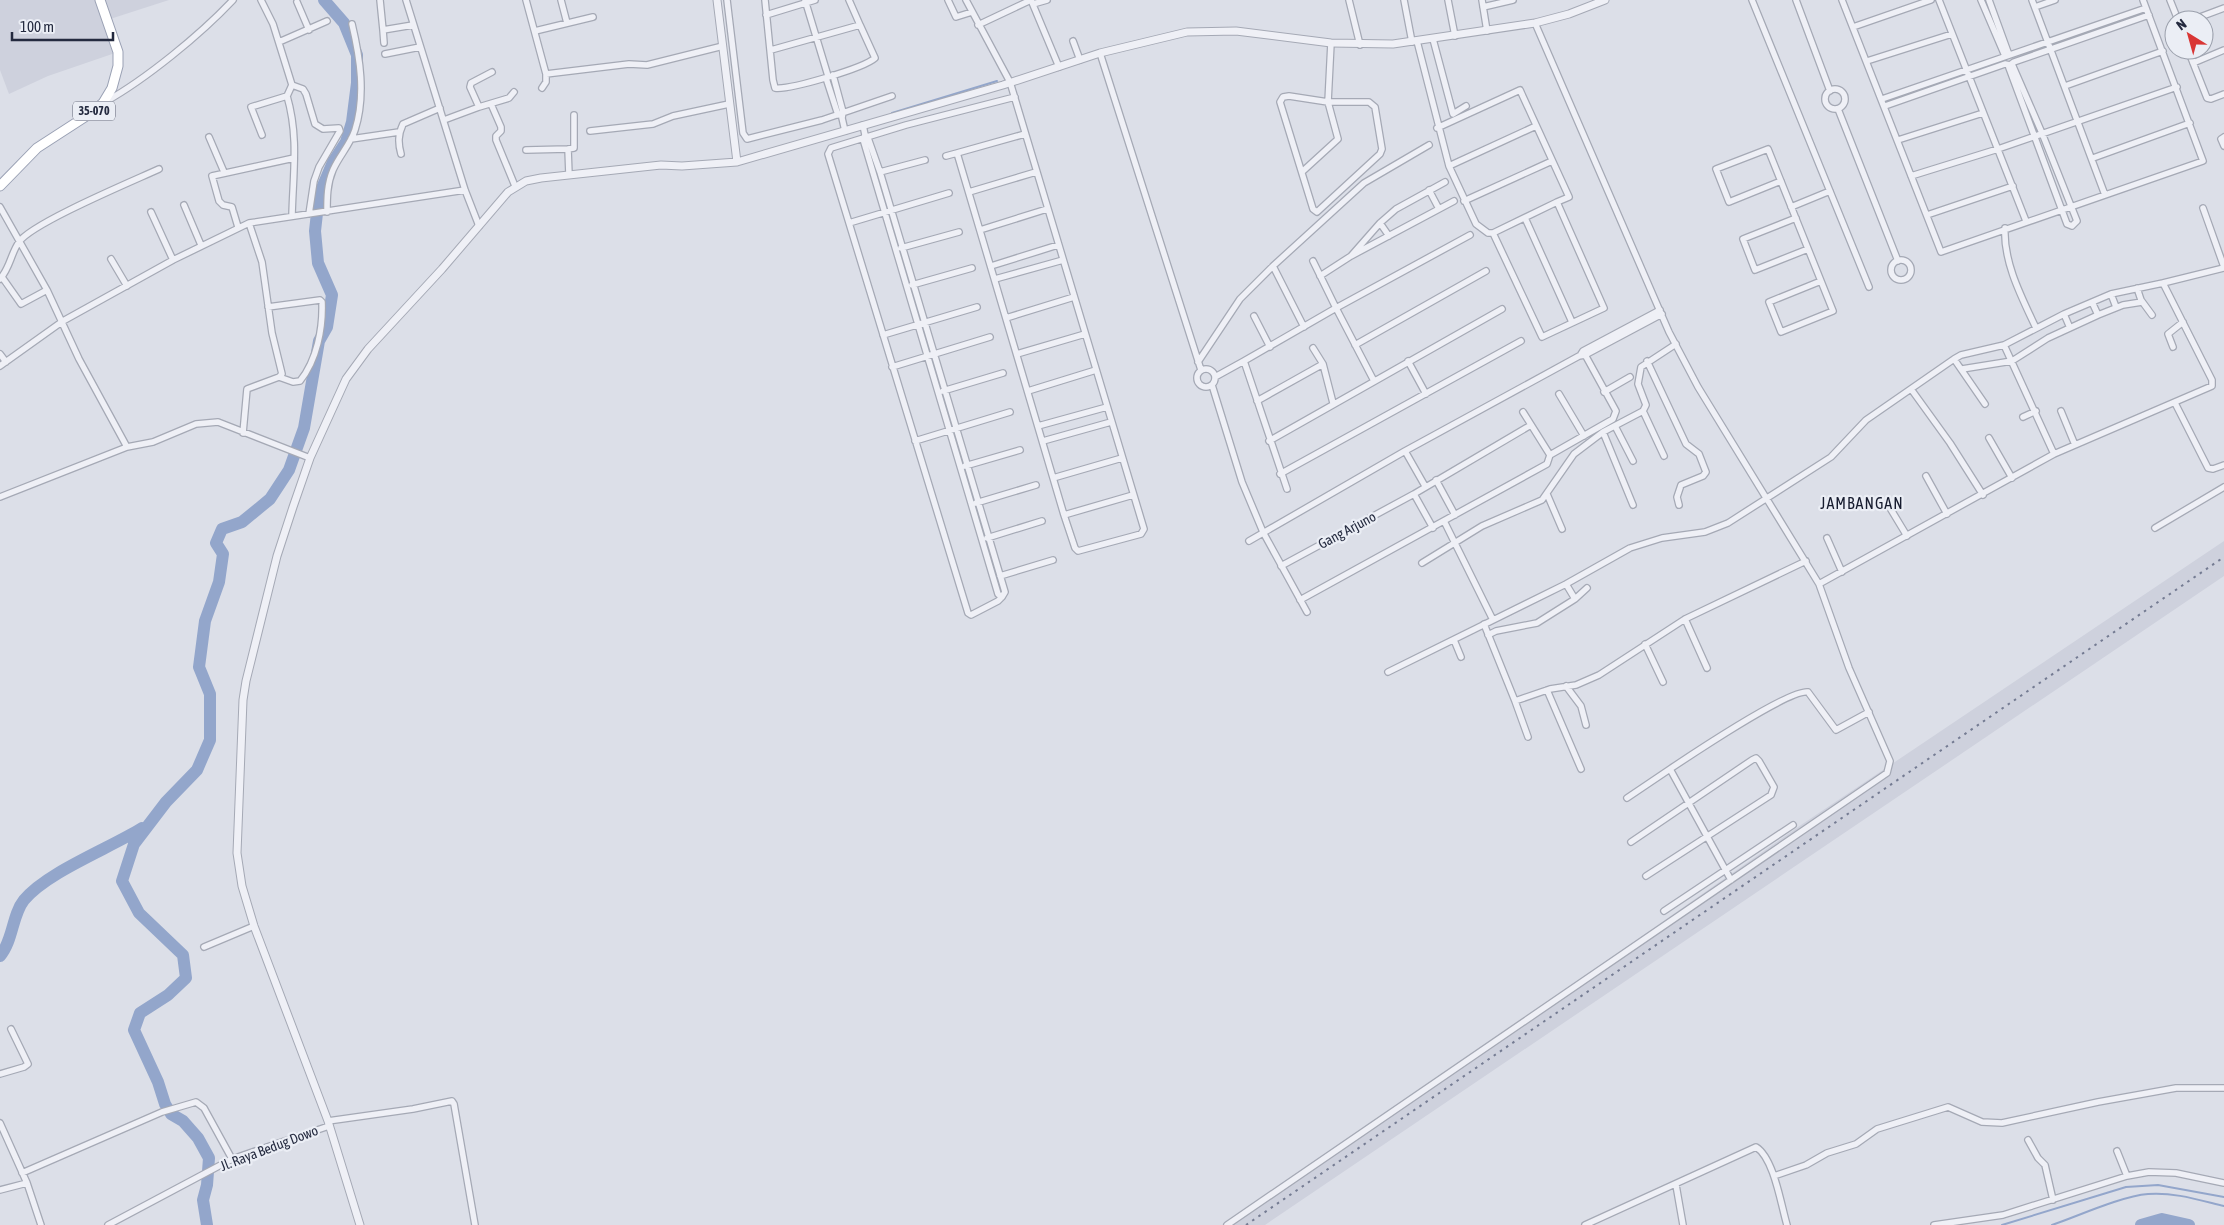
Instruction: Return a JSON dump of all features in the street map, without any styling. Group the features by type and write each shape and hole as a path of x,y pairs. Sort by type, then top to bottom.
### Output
{"main road":[{"name":"35-070","path":"0,186 36,148 91,114 103,103 112,88 118,66 118,52 100,0"}],"street":[{"path":"103,103 120,93 175,52 233,0"},
{"path":"261,0 271,17 292,85 286,96 250,107 262,135"},
{"path":"380,0 384,43"},
{"path":"406,0 465,190 479,226"},
{"path":"526,0 546,74 546,82 542,88"},
{"path":"561,0 567,23"},
{"path":"717,0 736,157"},
{"path":"727,0 744,138 750,140 842,121 865,133 892,210 899,248"},
{"path":"765,0 773,80 775,88 783,89 829,76 875,58 849,0"},
{"path":"766,15 806,1 815,0"},
{"path":"948,0 956,17 972,12"},
{"path":"957,153 1075,548 1078,551 1141,534 1144,529 1015,97 966,0"},
{"path":"978,25 1032,1 1047,0"},
{"path":"1349,0 1360,45"},
{"path":"1404,0 1414,42 1438,128 1449,166 1476,224 1488,233 1493,233 1568,197 1520,90 1438,128"},
{"path":"1448,0 1455,36"},
{"path":"1482,0 1487,31"},
{"path":"1483,7 1513,0"},
{"path":"865,133 885,212 899,248 910,285 918,324 930,355 953,429 971,504 1005,592 1002,597 971,615 968,613 848,223 828,151 831,148 865,133 945,108 1009,82 1058,67 1079,56 1100,54 1163,37 1202,30 1236,31 1331,47 1414,42 1535,23 1569,14 1605,0"},
{"path":"1752,0 1869,287"},
{"path":"1796,0 1830,91"},
{"path":"1842,0 1941,252 2005,228 2202,162 2203,159 2190,123 2143,0"},
{"path":"1853,27 1931,0"},
{"path":"1939,0 2026,222"},
{"path":"1981,0 2009,60 2042,133 2077,222 2072,226 2068,225 2034,136 2009,60 1990,0"},
{"path":"2032,0 2093,158 2105,195"},
{"path":"2035,7 2055,0"},
{"path":"806,1 842,121"},
{"path":"1032,1 1058,67"},
{"path":"297,2 309,30"},
{"path":"1885,106 1969,77 2048,41 2146,8"},
{"path":"1882,99 1966,70 2051,48 2149,15"},
{"path":"535,31 593,17"},
{"path":"278,42 327,21"},
{"path":"1227,1225 1887,773 1890,761 1849,668 1819,584 1698,388 1661,312 1535,23"},
{"path":"326,212 328,185 333,169 351,140 355,130 359,107 360,59 352,24"},
{"path":"383,30 413,25"},
{"path":"771,50 860,25"},
{"path":"1867,61 1952,34"},
{"path":"1433,39 1453,114 1466,106"},
{"path":"1073,41 1079,56"},
{"path":"546,74 629,64 646,65 723,46"},
{"path":"385,54 420,47"},
{"path":"1303,171 1336,142 1338,136 1328,102 1331,47"},
{"path":"2193,63 2224,50"},
{"path":"2065,86 2163,51"},
{"path":"1100,54 1201,370 1197,378 1198,383 1207,387 1212,385"},
{"path":"2192,60 2207,98 2211,99 2224,94"},
{"path":"479,107 470,87 471,83 492,72"},
{"path":"1934,81 1936,88"},
{"path":"292,85 302,89 306,94 316,124 323,129 339,128 340,131 319,168 314,181 310,214"},
{"path":"1911,176 1998,149 2176,87"},
{"path":"1830,91 1839,90 1843,93 1845,102 1838,109"},
{"path":"1830,91 1826,98 1827,105 1838,109"},
{"path":"444,120 509,98 514,92"},
{"path":"286,96 293,117 296,143 292,216"},
{"path":"360,1225 328,1123 254,926 242,886 237,853 243,700 246,681 277,556 310,458 346,379 354,366 515,186 526,180 661,165 682,166 736,157 842,121 892,96"},
{"path":"1289,96 1328,102 1373,104 1381,152 1317,212 1313,209 1303,171 1280,102 1281,98 1289,96"},
{"path":"865,133 945,108 1015,97"},
{"path":"491,104 501,127 496,140 515,186"},
{"path":"590,131 653,124 673,116 729,104"},
{"path":"401,154 398,142 399,132 403,124 408,120 440,108"},
{"path":"1838,109 1898,261"},
{"path":"1898,140 1983,113"},
{"path":"526,150 574,148 574,115"},
{"path":"2093,158 2190,123"},
{"path":"1449,166 1536,126"},
{"path":"351,140 399,132"},
{"path":"946,156 1025,134"},
{"path":"209,136 224,172"},
{"path":"2224,136 2222,140 2224,146"},
{"path":"1198,362 1240,299 1273,266 1364,183 1429,145"},
{"path":"1781,181 1729,202 1716,169 1768,148 1796,218 1833,311 1781,332 1769,302 1821,281"},
{"path":"568,149 569,175"},
{"path":"238,227 232,207 223,205 219,201 212,178 213,174 294,158"},
{"path":"880,172 925,160"},
{"path":"1464,201 1552,161"},
{"path":"47,290 21,304 1,278 7,270 18,238 46,222 159,169"},
{"path":"969,192 1036,172"},
{"path":"1350,256 1380,223 1396,209 1445,182"},
{"path":"1927,215 2013,186"},
{"path":"0,354 3,364 63,322 201,245 249,223 465,190"},
{"path":"1429,190 1439,209"},
{"path":"1791,207 1830,191"},
{"path":"848,223 948,193"},
{"path":"1320,276 1350,256 1454,201"},
{"path":"1493,233 1542,337 1604,308 1557,202"},
{"path":"184,205 201,245"},
{"path":"0,207 47,290 79,359 127,447"},
{"path":"1958,364 1961,355 2005,348 2036,328 2064,314 2095,309 2114,302 2137,288 2224,267 2203,208"},
{"path":"980,230 1047,209"},
{"path":"151,212 173,260"},
{"path":"1525,218 1572,322"},
{"path":"1796,218 1743,240 1756,270 1808,249"},
{"path":"249,223 262,262 268,308 282,374 280,377"},
{"path":"1380,223 1389,236"},
{"path":"2005,228 2004,240 2008,257 2024,302 2036,328"},
{"path":"899,248 959,232"},
{"path":"1307,612 1263,532 1242,482 1212,385 1215,377 1470,235"},
{"path":"991,266 1058,245"},
{"path":"111,259 127,286"},
{"path":"995,279 1063,260"},
{"path":"1313,261 1374,381"},
{"path":"1273,266 1304,327"},
{"path":"910,285 972,268"},
{"path":"1355,345 1486,271"},
{"path":"1819,584 2054,454 2209,387 2212,380 2163,283"},
{"path":"910,285 925,322 930,355"},
{"path":"2137,288 2141,299 2152,315"},
{"path":"1006,318 1074,296"},
{"path":"1486,630 1493,620 1566,584 1630,548 1662,538 1717,528 1769,505 1831,457 1866,420 1914,395 1958,364 2011,359 2095,309 2114,302 2141,299"},
{"path":"243,433 247,389 280,377 297,382 306,374 323,324 322,302 320,300 268,308"},
{"path":"883,335 977,307"},
{"path":"1269,441 1333,403 1502,309"},
{"path":"1249,541 1405,451 1661,312"},
{"path":"2064,314 2069,325"},
{"path":"1254,316 1270,347"},
{"path":"2173,346 2168,334 2174,327 2183,322"},
{"path":"1017,354 1085,334"},
{"path":"892,367 990,337"},
{"path":"1280,474 1521,341"},
{"path":"1422,563 1504,515 1538,502 1547,494 1574,454 1603,432 1643,411 1646,405 1639,390 1638,376 1641,367 1647,361 1676,344"},
{"path":"1313,348 1323,364 1333,403"},
{"path":"2005,348 2036,411 2054,454"},
{"path":"1300,600 1543,467 1547,464 1550,455 1613,419 1616,411 1582,354"},
{"path":"1244,361 1280,474 1287,489"},
{"path":"1408,361 1426,394"},
{"path":"1647,361 1686,444 1699,454 1706,472 1703,476 1681,485 1677,497 1679,505"},
{"path":"1257,401 1323,364"},
{"path":"1958,364 1985,404"},
{"path":"1201,370 1210,369 1215,377"},
{"path":"1028,390 1096,370"},
{"path":"942,392 1003,373"},
{"path":"1604,392 1630,378"},
{"path":"1559,394 1584,436"},
{"path":"1914,395 1950,443 1983,494"},
{"path":"2175,403 2208,468 2213,470 2224,465"},
{"path":"1038,426 1107,407"},
{"path":"1643,411 1664,456"},
{"path":"2023,417 2036,411"},
{"path":"2061,411 2074,445"},
{"path":"915,441 1010,412"},
{"path":"1524,412 1550,455"},
{"path":"0,497 127,447 154,442 180,430 207,422 218,422 310,458"},
{"path":"1043,442 1111,422"},
{"name":"Gang Arjuno","path":"1281,566 1414,494 1531,425"},
{"path":"1615,426 1633,461"},
{"path":"1603,432 1633,505"},
{"path":"1989,438 2012,478"},
{"path":"963,466 1020,450"},
{"path":"1405,451 1425,486"},
{"path":"1053,478 1122,458"},
{"path":"963,466 978,502 998,594 1002,597"},
{"path":"1926,476 1947,514"},
{"path":"1436,480 1455,515"},
{"path":"971,504 1036,485"},
{"path":"2155,528 2224,487"},
{"path":"1414,494 1433,528"},
{"path":"1547,494 1562,529"},
{"path":"1064,515 1134,495"},
{"path":"1887,503 1907,536"},
{"path":"986,539 1042,521"},
{"path":"1444,522 1456,542 1493,620"},
{"path":"1827,538 1842,572"},
{"path":"1000,576 1053,560"},
{"path":"1515,701 1547,690 1586,681 1685,619 1806,562"},
{"path":"1566,584 1574,596"},
{"path":"1388,672 1454,640 1486,630 1496,631 1537,624 1587,588"},
{"path":"1685,619 1707,668"},
{"path":"1486,630 1528,737"},
{"path":"1454,640 1460,656"},
{"path":"1645,644 1663,682"},
{"path":"1566,686 1581,706 1586,725"},
{"path":"1547,690 1580,770"},
{"path":"1627,798 1728,730 1805,691 1808,692 1836,730 1869,712"},
{"path":"1631,842 1756,758 1774,787 1772,795 1646,876"},
{"path":"1670,769 1731,880"},
{"path":"1664,911 1793,825"},
{"path":"204,946 254,926"},
{"path":"0,1074 28,1064 11,1029"},
{"path":"1774,1176 1800,1168 1827,1153 1856,1144 1872,1130 1948,1107 1982,1122 1997,1123 2176,1088 2224,1088"},
{"name":"Jl. Raya Bedug Dowo","path":"108,1225 232,1159 328,1123 452,1101 475,1225"},
{"path":"22,1173 162,1112 198,1102 232,1159"},
{"path":"0,1124 27,1183 41,1225"},
{"path":"2028,1140 2038,1158 2045,1165 2053,1200"},
{"path":"1585,1225 1756,1147 1760,1150 1774,1176 1787,1225"},
{"path":"2117,1151 2127,1176"},
{"path":"1934,1225 2003,1215 2127,1176 2149,1172 2176,1173 2224,1184"},
{"path":"0,1190 27,1183"},
{"path":"1676,1185 1684,1225"}],"shaded area":[{"path":"0,0 169,0 107,20 118,52 48,76 9,94 0,70"},
{"path":"2224,541 2224,576 1265,1225 1228,1225 1801,825"}],"waterway":[{"path":"207,1225 203,1200 207,1185 209,1158 198,1138 183,1121 171,1114 165,1104 158,1082 134,1030 140,1013 168,995 186,978 183,955 139,913 122,881 134,844 166,802 197,770 210,740 210,694 199,667 205,621 219,582 223,554 216,543 222,529 242,522 270,499 289,470 304,428 319,341 327,327 332,295 318,263 315,231 319,195 333,162 346,142 352,122 357,83 357,55 344,23 324,0"},
{"path":"892,113 997,81"},
{"path":"0,956 8,943 20,906 34,890 63,870 142,828"},
{"path":"2002,1225 2126,1187 2158,1185 2224,1197"},
{"path":"2052,1225 2113,1202 2148,1194 2177,1195 2224,1206"},
{"path":"2141,1225 2162,1219 2189,1225"}],"railway":[{"path":"1246,1225 2224,557"}],"district":[{"name":"JAMBANGAN","path":"1862,503"}]}
